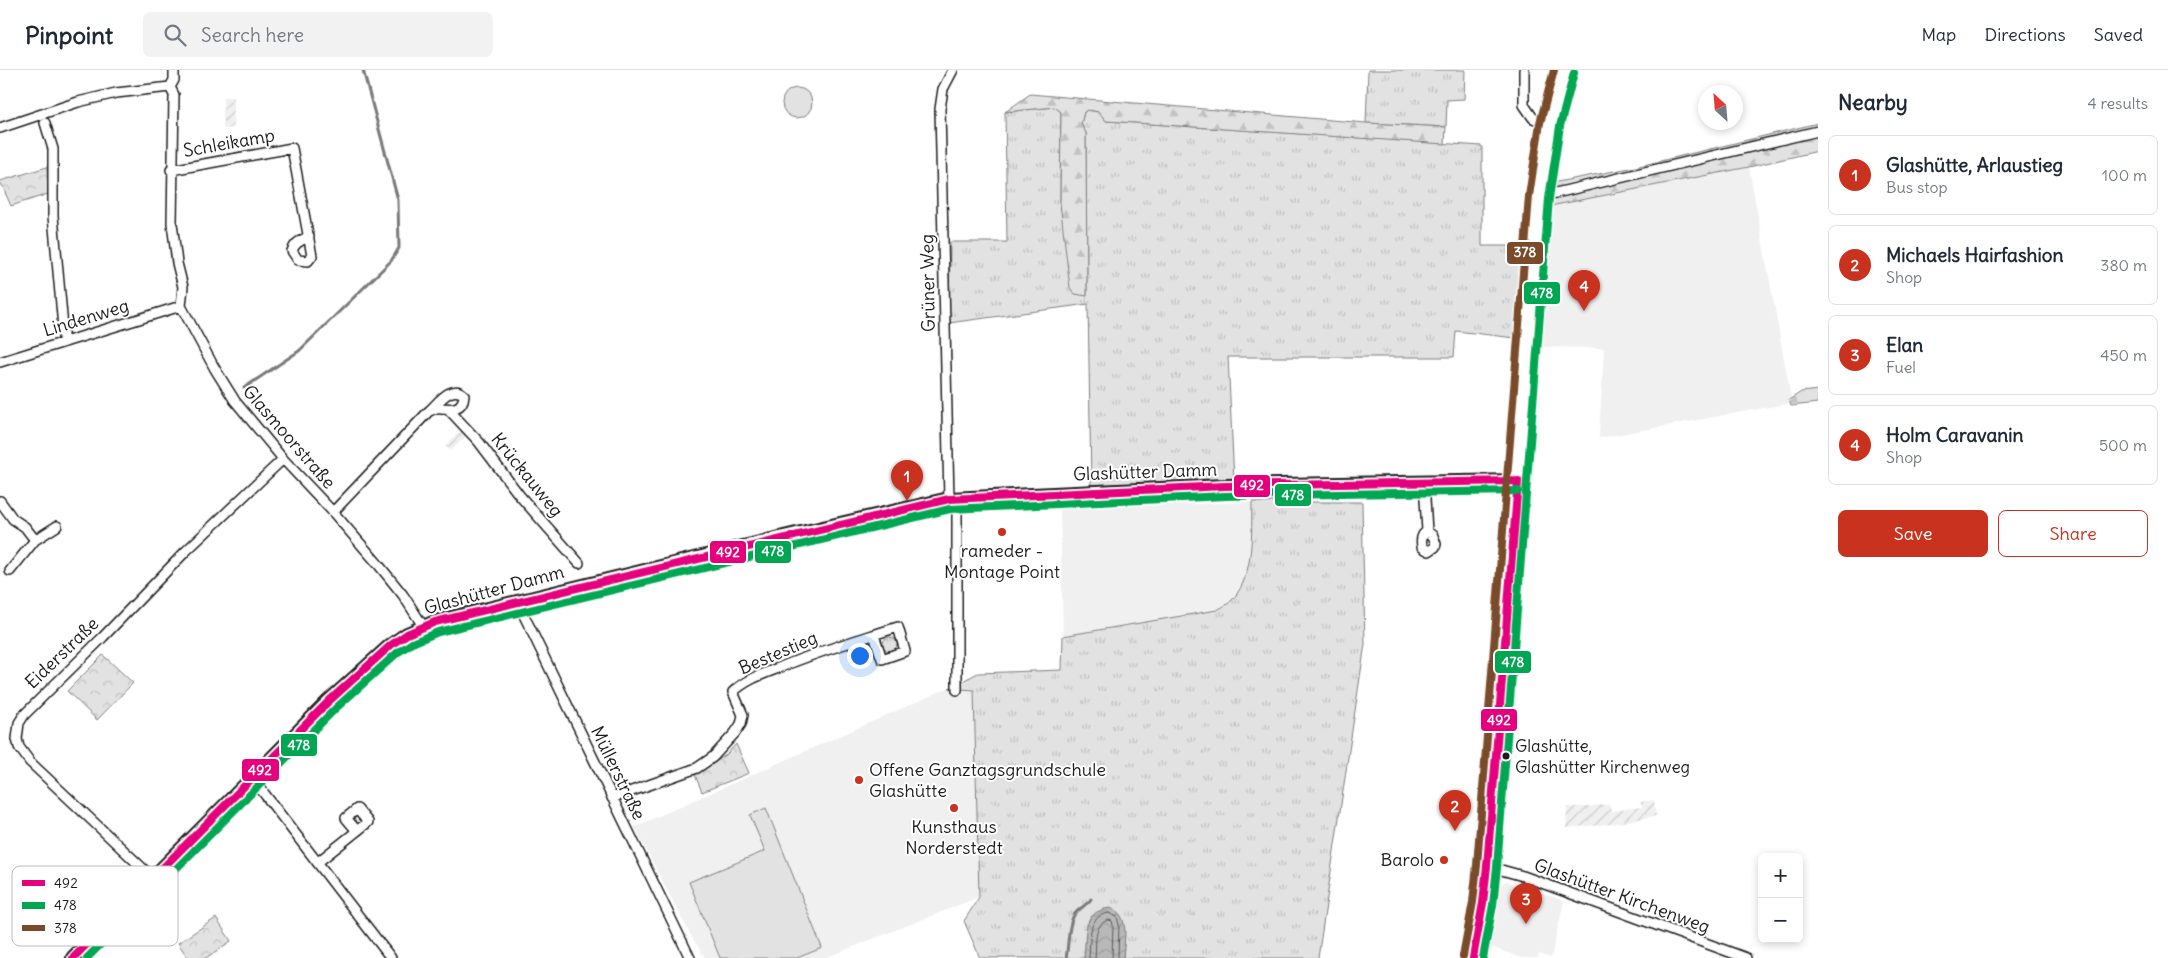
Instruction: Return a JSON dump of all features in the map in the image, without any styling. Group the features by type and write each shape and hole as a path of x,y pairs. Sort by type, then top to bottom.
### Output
{"main road":[{"path":"1472,958 1483,903 1487,866 1539,197 1550,124 1564,70"}],"street":[{"name":"Glasmoorstraße","path":"174,70 174,80 170,87 174,95 171,170 172,223 177,263 183,287 181,306 214,369 235,401 283,460 332,512 403,595 423,626"},
{"name":"Grüner Weg","path":"953,70 944,89 940,109 953,498"},
{"path":"1524,70 1524,105 1533,118 1550,124"},
{"path":"0,128 78,102 116,93 170,87"},
{"path":"45,123 52,150 53,216 64,326 63,342"},
{"path":"1539,197 1818,131"},
{"name":"Schleikamp","path":"171,170 292,148 309,236"},
{"name":"Lindenweg","path":"0,362 181,306"},
{"path":"332,512 429,411 451,392 461,392 464,399 461,404 449,410 438,408 429,411"},
{"name":"Krückauweg","path":"449,410 480,442 520,496 579,563"},
{"name":"Eiderstraße","path":"140,866 30,762 19,747 17,733 19,723 38,698 103,637 185,552 283,460"},
{"name":"Glashütter Damm","path":"165,866 329,701 391,645 423,626 517,601 953,498 1225,486 1518,481"},
{"path":"1424,483 1427,530"},
{"path":"953,498 957,690"},
{"path":"0,501 13,519 25,527 35,540"},
{"path":"10,571 35,540 57,526"},
{"name":"Müllerstraße","path":"517,601 690,958"},
{"name":"Bestestieg","path":"612,798 697,768 713,756 741,724 744,716 733,692 744,682 808,656 874,635"},
{"path":"253,779 318,862 387,956"},
{"path":"318,862 357,831"},
{"name":"Glashütter Kirchenweg","path":"1487,866 1524,876 1746,958"},
{"name":"Glashütter Damm","path":"73,958 85,946"}],"shaded area":[{"path":"223,97 234,97 234,128 223,129"},
{"path":"1749,167 1792,403 1599,438 1604,348 1540,347 1550,206"},
{"path":"462,429 468,434 451,451 445,446"},
{"path":"1252,502 1250,557 1244,581 1232,600 1217,610 1063,636 1060,509"},
{"name":"Offene Ganztagsgrundschule Glashütte","path":"948,688 974,689 979,897 825,958 705,958 689,932 634,827"},
{"path":"1654,800 1656,816 1611,824 1566,828 1567,807 1609,804 1611,811 1642,807 1640,802"},
{"path":"1506,881 1564,901 1551,958 1539,954 1538,958 1521,958 1491,947 1498,887"}],"green space":[{"path":"1368,70 1465,70 1464,99 1447,100 1446,127 1366,123"},
{"path":"797,88 807,93 812,103 807,113 797,118 787,113 782,103 787,93"},
{"path":"1030,94 1366,123 1446,127 1445,144 1106,121 1099,112 1087,110 1084,112 1081,124 1086,133 1087,296 1075,294 1070,288 1060,203 1061,112 1055,107 1005,112"},
{"path":"1055,107 1061,112 1060,203 1076,294 1087,295 1086,133 1081,124 1084,112 1087,110 1099,112 1106,121 1482,146 1482,246 1522,246 1515,338 1456,331 1454,357 1228,357 1234,480 1091,485 1088,304 949,323 950,242 1007,242 1005,112"},
{"path":"1818,123 1818,151 1749,167 1550,206 1557,182 1635,167"},
{"path":"47,167 48,194 11,206 0,181"},
{"path":"1818,390 1818,403 1791,406 1789,400 1801,392"},
{"path":"1252,502 1362,502 1365,644 1318,958 1123,958 1124,924 1103,909 1089,919 1084,958 980,958 964,921 979,897 974,690 949,688 978,673 1062,670 1063,636 1217,610 1233,599 1245,577 1250,552"},
{"path":"887,637 893,637 897,644 893,651 887,651 883,647 883,641"},
{"path":"103,655 133,683 97,720 67,691"},
{"path":"736,744 749,773 702,792 695,775 726,755"},
{"path":"766,808 822,948 797,958 720,958 689,882 765,851 750,815"},
{"path":"216,918 231,941 206,958 188,958 178,943"}],"water":[{"path":"1110,908 1117,911 1124,922 1123,958 1084,958 1089,920 1100,910"}],"waterway":[{"path":"244,388 299,351 391,261 399,248 398,200 363,70"},
{"path":"1066,958 1069,930 1074,915 1091,899"}],"transit line":[{"name":"378","path":"1463,956 1473,902 1477,865 1529,196 1540,123 1554,70"},
{"name":"478","path":"1483,958 1493,905 1497,867 1549,198 1560,126 1574,73"},
{"name":"492","path":"165,866 329,701 391,645 407,634 435,622 949,499 1225,486 1518,481"},
{"name":"492","path":"1473,958 1483,903 1487,866 1518,481"},
{"name":"478","path":"178,867 336,708 397,653 412,643 438,632 950,509 1225,496 1518,491"},
{"name":"492","path":"73,958 85,946"},
{"name":"478","path":"87,958 99,946"}],"place":[{"name":"Holm Caravanin","path":"1584,311"},
{"name":"Glashütte, Arlaustieg","path":"907,501"},
{"name":"rameder - Montage Point","path":"1002,532"},
{"name":"Glashütte, Glashütter Kirchenweg","path":"1506,756"},
{"name":"Offene Ganztagsgrundschule Glashütte","path":"859,780"},
{"name":"Kunsthaus Norderstedt","path":"954,808"},
{"name":"Michaels Hairfashion","path":"1455,831"},
{"name":"Barolo","path":"1444,860"},
{"name":"Elan","path":"1526,924"}]}
